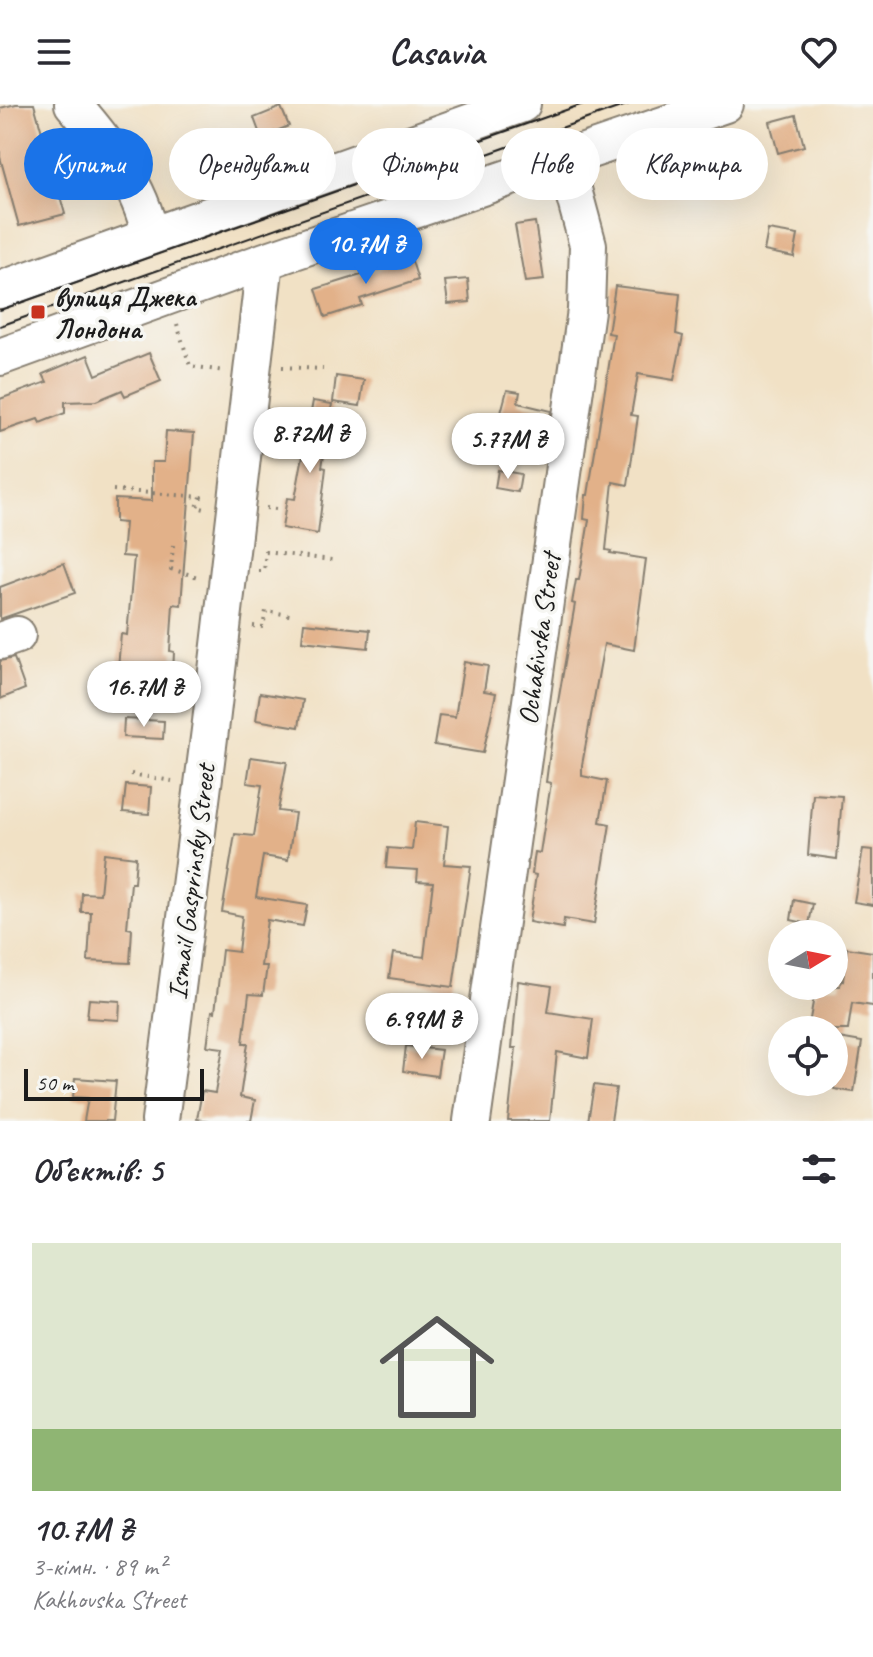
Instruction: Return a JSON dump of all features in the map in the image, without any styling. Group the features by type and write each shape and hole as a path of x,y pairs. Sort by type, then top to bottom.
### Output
{"street":[{"path":"73,104 118,163 148,223 150,235"},
{"path":"0,290 522,104"},
{"path":"600,148 725,104"},
{"path":"0,357 167,295 501,182"},
{"name":"Ochakivska Street","path":"472,1121 586,310 588,245 576,200"},
{"name":"Ismail Gasprinsky Street","path":"160,1121 265,261"}],"path":[{"path":"167,295 190,366 251,371 323,369"},
{"path":"113,490 201,497 197,507 235,513"},
{"path":"173,545 171,569 228,576 264,571 266,552 332,560"},
{"path":"223,621 263,627 266,611 295,616"},
{"path":"131,774 202,787"}],"building":[{"path":"34,104 41,128 24,128 24,200 61,200 65,214 19,226 0,157 0,108"},
{"path":"281,107 289,126 258,128 254,118"},
{"path":"796,115 804,146 778,153 770,122"},
{"path":"535,222 544,280 525,282 515,225"},
{"path":"768,230 798,235 794,257 764,251"},
{"path":"410,255 418,280 360,299 362,305 325,317 316,289 387,267 385,260"},
{"path":"468,279 470,302 448,304 445,281"},
{"path":"615,286 680,294 676,334 683,336 674,380 638,374 631,415 638,416 628,485 613,482 606,550 646,559 634,650 604,644 582,765 582,776 607,781 600,822 610,824 594,924 564,919 563,928 529,922 536,875 532,874 535,852 540,853 551,783 546,782 552,737 575,604 572,603 589,520 584,519 586,495 614,334 608,333"},
{"path":"149,353 161,381 125,396 122,390 96,401 65,402 65,413 40,423 38,419 0,432 0,399 47,382 43,374 88,355 96,375"},
{"path":"336,376 364,380 360,406 333,402"},
{"path":"507,390 520,392 518,403 551,411 548,429 515,421 512,442 535,445 532,463 469,454 471,436 494,439"},
{"path":"313,401 332,404 322,467 326,468 318,534 282,528 287,498 295,499"},
{"path":"166,431 194,433 181,605 173,604 170,651 174,652 173,673 118,668 121,634 127,635 134,557 122,556 125,523 115,522 115,499 152,501 152,462 164,462"},
{"path":"498,470 521,474 518,492 495,488"},
{"path":"64,563 75,593 0,619 0,587"},
{"path":"304,623 370,630 368,648 302,641"},
{"path":"14,658 25,689 0,699 0,661"},
{"path":"464,662 488,666 484,691 496,693 483,753 434,745 439,715 455,717"},
{"path":"260,693 303,700 299,727 256,720"},
{"path":"124,719 164,721 163,739 123,737"},
{"path":"251,757 287,762 278,811 295,813 288,860 263,856 256,897 307,905 303,926 267,920 261,966 267,966 263,995 249,994 243,1043 248,1043 240,1097 255,1100 251,1121 210,1121 197,1119 202,1091 215,1093 223,1048 207,1046 212,1011 215,1012 222,950 238,952 242,916 222,912 235,834 254,836 262,785 247,783"},
{"path":"126,785 151,787 149,814 123,812"},
{"path":"813,794 842,796 837,859 808,855"},
{"path":"415,822 448,826 444,864 471,866 453,987 389,978 393,953 424,957 433,882 417,881 418,870 386,868 388,848 412,850"},
{"path":"863,849 873,850 873,905 854,902"},
{"path":"104,853 136,857 127,928 132,929 130,963 88,961 91,912 81,912 82,893 100,894"},
{"path":"794,900 813,904 810,920 791,920"},
{"path":"848,948 873,952 873,1006 852,1003 848,1030 848,1016 811,1016 813,1000 848,1000"},
{"path":"518,981 552,986 548,1012 593,1019 588,1058 557,1052 550,1121 508,1121 516,1048 512,1048"},
{"path":"89,999 120,1001 119,1020 87,1018"},
{"path":"848,1040 862,1042 854,1092 848,1091"},
{"path":"406,1046 441,1050 437,1076 403,1071"},
{"path":"75,1078 116,1081 112,1121 84,1121 88,1098 73,1097"},
{"path":"594,1085 616,1088 611,1121 588,1121"}],"tram line":[{"path":"0,310 583,104"},
{"path":"0,326 629,104"}],"place":[{"name":"вулиця Джека Лондона","path":"38,312"}]}
